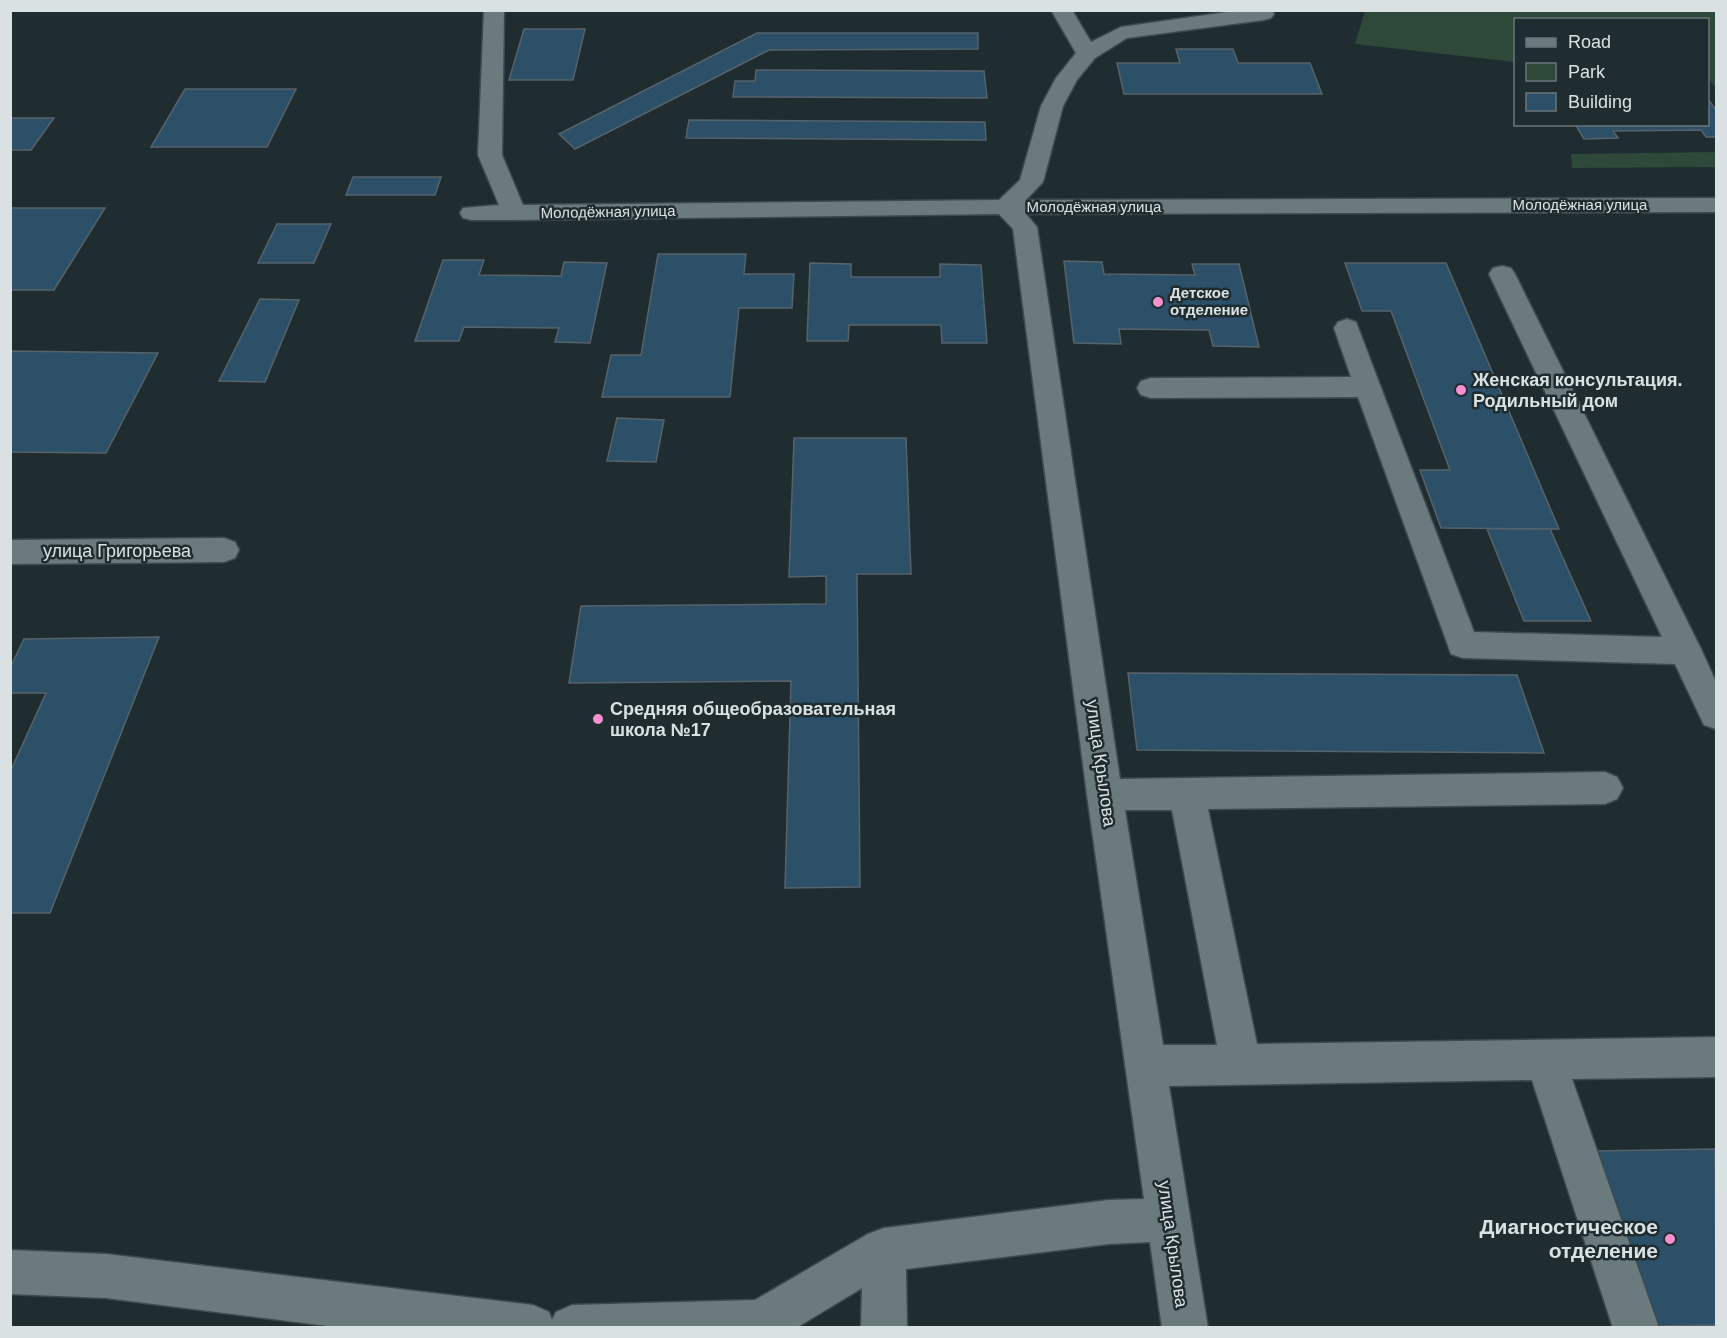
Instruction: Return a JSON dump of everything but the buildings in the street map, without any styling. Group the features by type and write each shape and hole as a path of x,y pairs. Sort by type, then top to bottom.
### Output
{"street":[{"path":"494,10 490,155 514,213"},
{"path":"1061,10 1087,53"},
{"path":"1005,207 1031,182 1052,106 1067,78 1087,53 1121,33 1264,14"},
{"name":"Молодёжная улица","path":"472,213 1005,207 1716,205"},
{"name":"улица Крылова","path":"1005,207 1025,227 1105,795 1185,1328"},
{"path":"1503,274 1716,715"},
{"path":"1347,328 1462,645 1686,651"},
{"path":"1151,388 1369,387"},
{"name":"улица Григорьева","path":"10,552 224,550"},
{"path":"1105,795 1605,788"},
{"path":"1187,794 1240,1065"},
{"path":"1146,1066 1716,1057"},
{"path":"1545,1059 1636,1328"},
{"path":"572,1328 760,1323 884,1250 1109,1222 1170,1219"},
{"path":"884,1250 884,1328"},
{"path":"10,1272 106,1276 533,1328"}],"green space":[{"path":"1365,11 1716,11 1716,88 1709,79 1709,18 1514,18 1514,62 1355,44"},
{"path":"1716,152 1716,167 1572,168 1571,154"}],"place":[{"name":"Детское отделение","path":"1158,302"},
{"name":"Женская консультация. Родильный дом","path":"1461,390"},
{"name":"Средняя общеобразовательная школа №17","path":"598,719"},
{"name":"Диагностическое отделение","path":"1670,1239"}]}
